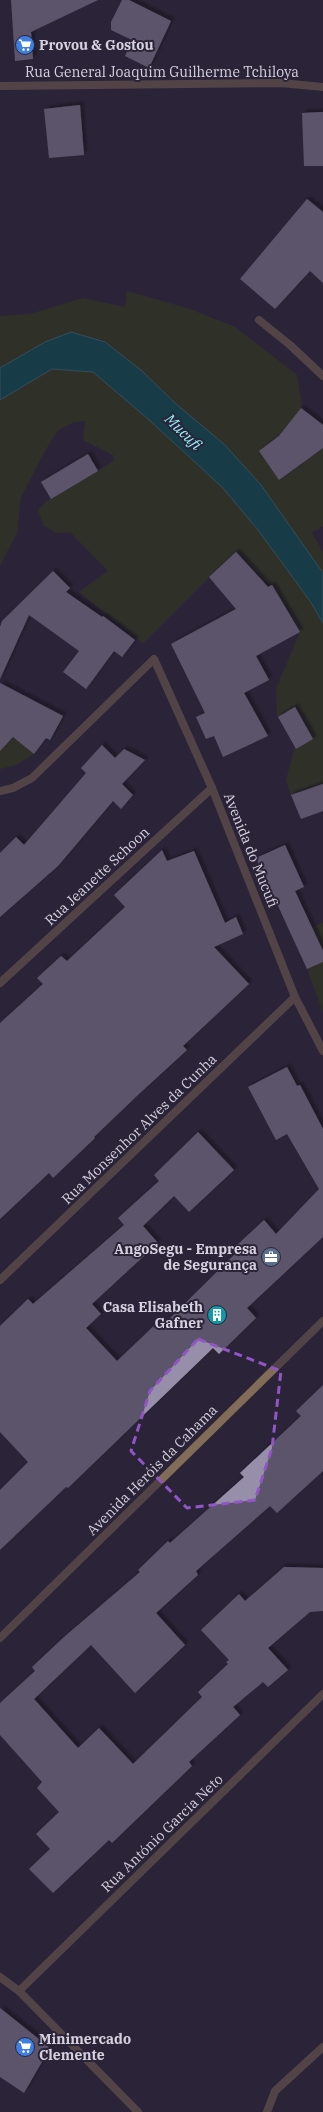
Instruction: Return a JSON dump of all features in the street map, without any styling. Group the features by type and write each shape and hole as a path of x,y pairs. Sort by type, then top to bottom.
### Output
{"street":[{"name":"Rua General Joaquim Guilherme Tchiloya","path":"0,86 281,83 323,87"},
{"path":"259,320 290,345 323,376"},
{"name":"Avenida do Mucufi","path":"0,791 13,788 32,778 154,659 212,788 295,996 323,1051"},
{"name":"Rua Jeanette Schoon","path":"0,984 212,788"},
{"name":"Rua Monsenhor Alves da Cunha","path":"0,1280 295,996"},
{"name":"Avenida Heróis da Cahama","path":"0,1638 323,1321"},
{"name":"Rua António Garcia Neto","path":"19,1991 323,1694"},
{"path":"0,1977 19,1991 138,2112"},
{"path":"267,2112 275,2091 323,2047"}],"highlighted area":[{"path":"198,1339 281,1371 272,1448 255,1500 187,1508 131,1451 150,1391"}],"shaded area":[{"path":"127,291 190,309 235,327 297,375 302,407 283,434 259,451 280,480 323,448 323,526 312,533 323,552 323,784 291,795 286,780 294,750 313,739 295,707 277,717 276,689 300,632 272,585 258,578 236,552 143,643 79,592 108,571 70,532 56,533 44,526 38,510 47,501 114,461 113,455 83,440 85,421 74,422 58,430 45,451 21,497 17,533 0,565 0,316 30,314 83,298 125,307"},
{"path":"13,737 34,754 16,765 0,769 0,746 3,747"},
{"path":"323,922 323,951 312,928"},
{"path":"323,962 323,1012 307,969"}],"water":[{"name":"Mucufi","path":"71,332 105,342 142,371 175,403 225,445 261,485 323,573 323,623 310,601 258,530 223,488 148,419 93,372 52,369 0,400 0,368 45,342"}],"building":[{"path":"11,0 98,0 31,32 33,59 15,61"},
{"path":"122,0 129,0 171,21 149,68 125,56 132,40 111,30 111,22"},
{"path":"80,105 84,155 49,158 44,109"},
{"path":"323,112 323,166 304,166 302,113"},
{"path":"307,199 323,212 323,283 310,271 275,309 240,279"},
{"path":"301,408 323,425 323,448 279,480 259,451 279,436"},
{"path":"88,454 98,471 51,499 41,482"},
{"path":"236,552 268,587 272,585 300,632 256,656 269,680 244,693 268,736 223,757 214,736 206,739 196,717 205,713 171,644 236,609 209,577"},
{"path":"53,571 70,588 66,592 102,617 103,616 135,640 122,657 114,651 86,689 63,672 79,651 29,615 0,679 0,627 2,621"},
{"path":"0,683 63,716 50,740 46,738 34,754 13,737 0,751"},
{"path":"295,707 313,739 296,749 278,717"},
{"path":"102,745 115,758 124,749 145,760 122,784 133,795 121,809 113,801 58,866 0,917 0,853 16,837 24,845 86,773 81,768"},
{"path":"323,784 323,811 301,819 291,795"},
{"path":"285,845 304,887 295,891 323,951 323,962 307,969 256,858"},
{"path":"162,850 167,861 194,851 225,923 236,917 243,934 214,947 249,984 183,1046 187,1050 139,1094 53,1178 49,1173 0,1219 0,1023 43,984 37,978 61,956 67,961 125,907 114,895"},
{"path":"287,1067 297,1086 300,1085 323,1129 323,1237 247,1308 256,1318 219,1354 213,1348 68,1488 66,1487 0,1550 0,1490 28,1462 0,1432 0,1326 28,1299 33,1304 124,1225 118,1218 159,1181 154,1175 198,1132 234,1170 189,1212 174,1196 143,1226 158,1243 92,1304 101,1314 86,1328 117,1361 160,1320 164,1324 239,1250 236,1246 264,1220 276,1234 319,1189 287,1134 276,1140 248,1087"},
{"path":"323,1385 323,1471 277,1513 270,1506 196,1571 198,1575 156,1613 185,1645 135,1693 91,1645 34,1699 78,1748 99,1728 133,1764 202,1697 198,1692 228,1664 226,1662 229,1660 201,1630 239,1594 245,1601 284,1567 323,1568 323,1611 310,1612 268,1648 288,1670 268,1687 263,1682 233,1707 240,1715 189,1762 192,1766 112,1843 109,1840 53,1893 29,1869 50,1849 36,1834 59,1812 37,1788 42,1782 0,1735 0,1703 35,1671 32,1667 64,1637 140,1572 138,1570 168,1541 170,1543 244,1477 240,1473 301,1416 296,1411"},
{"path":"0,2008 50,2048 24,2093 0,2077"}],"place":[{"name":"Provou & Gostou","path":"25,45"},
{"name":"AngoSegu - Empresa de Segurança","path":"271,1257"},
{"name":"Casa Elisabeth Gafner","path":"217,1315"},
{"name":"Minimercado Clemente","path":"25,2047"}]}
